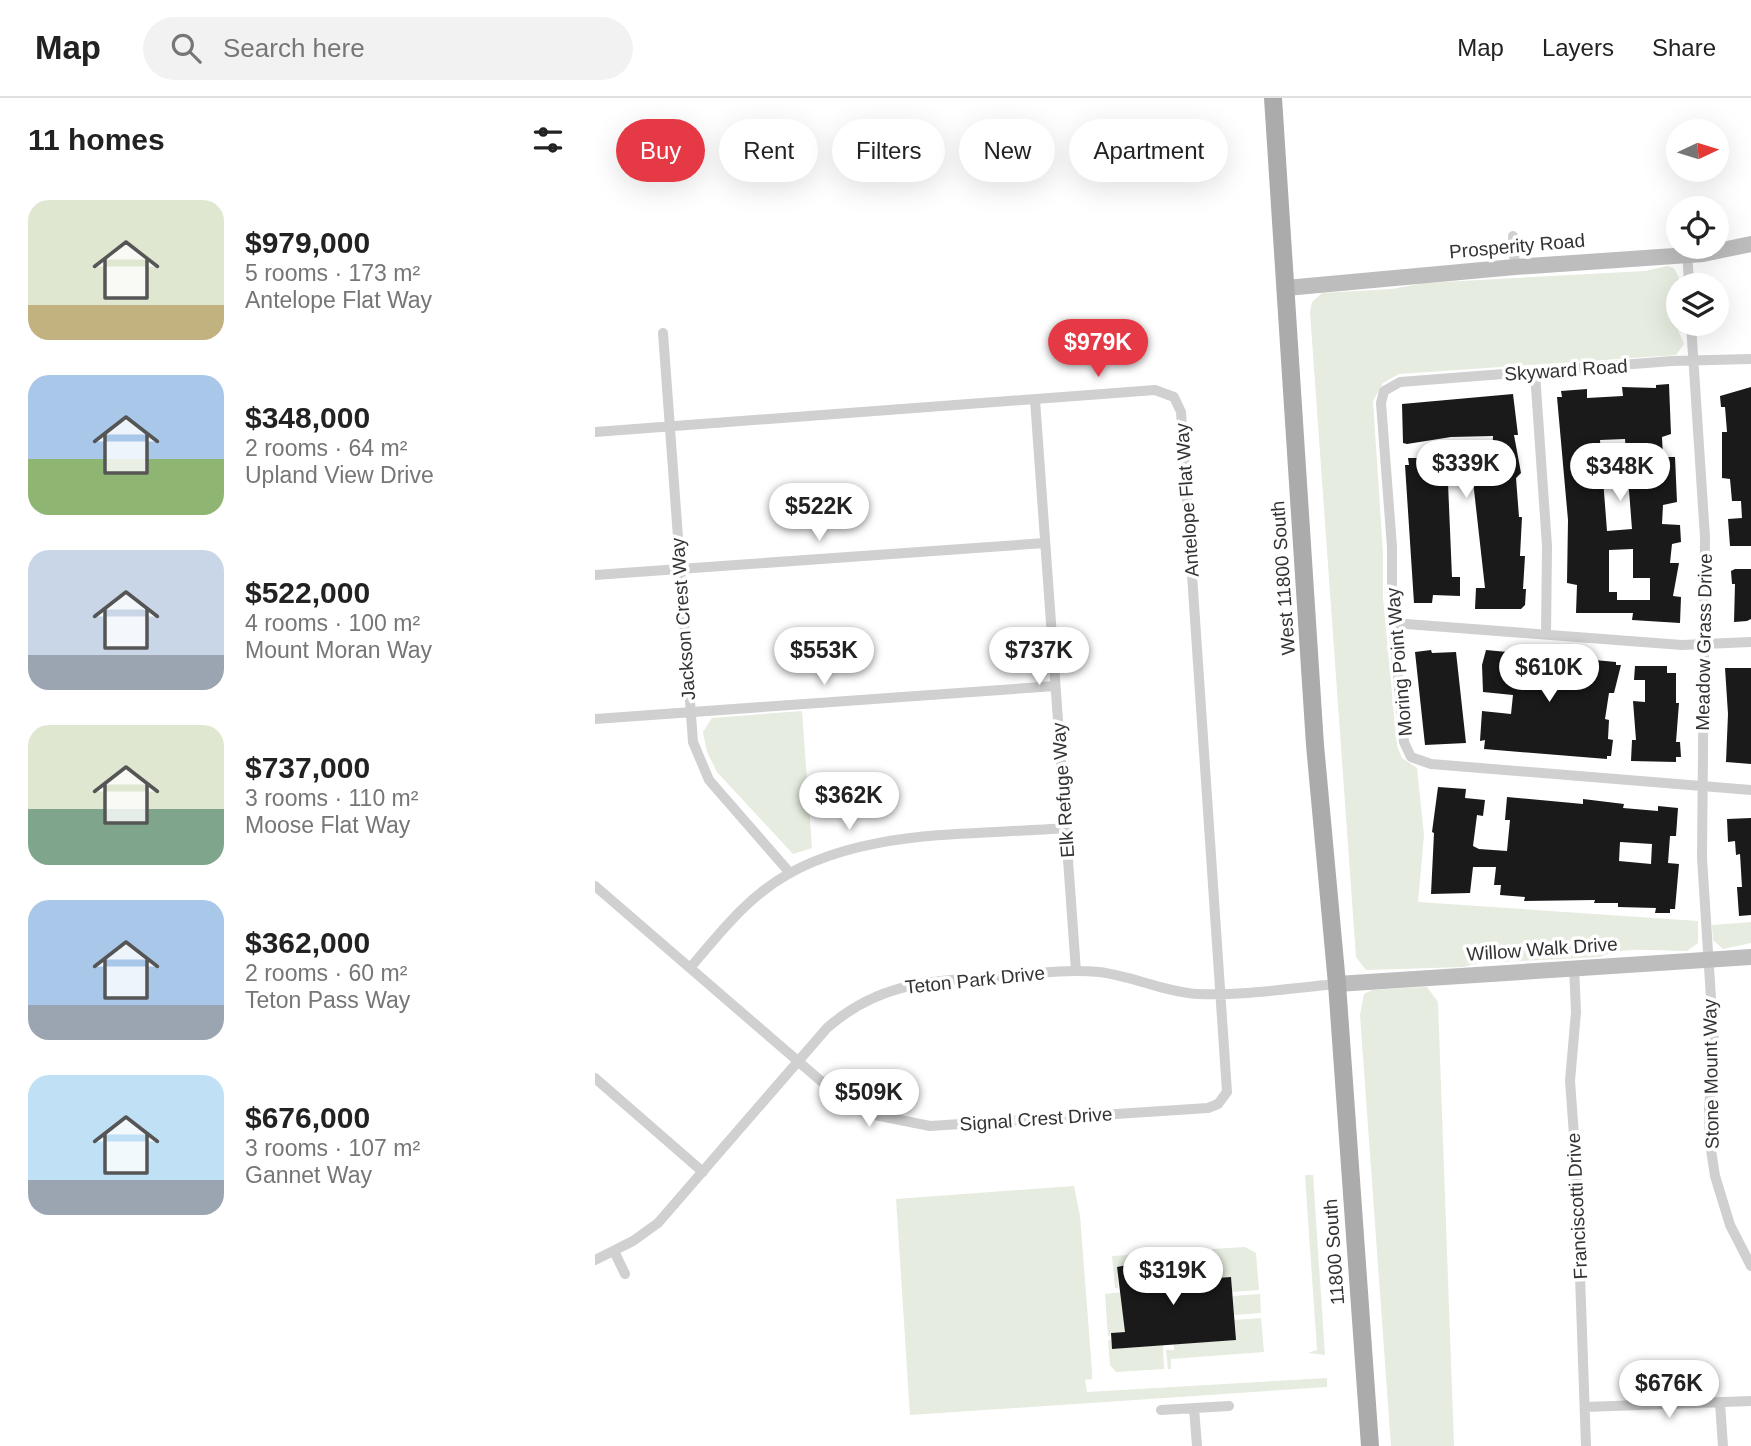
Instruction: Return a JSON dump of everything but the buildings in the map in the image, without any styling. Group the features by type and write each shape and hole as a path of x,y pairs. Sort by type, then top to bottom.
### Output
{"main road":[{"name":"West 11800 South","path":"1273,98 1315,745 1342,1055"},
{"name":"11800 South","path":"1342,1055 1370,1446"}],"street":[{"path":"1513,236 1515,267"},
{"name":"Prosperity Road","path":"1729,251 1751,244"},
{"name":"Prosperity Road","path":"1286,288 1666,253"},
{"name":"Jackson Crest Way","path":"663,333 693,742 704,771 790,873"},
{"name":"Meadow Grass Drive","path":"1692,336 1705,537 1702,858 1707,960"},
{"name":"Skyward Road","path":"1384,391 1400,382 1751,359"},
{"path":"1535,373 1546,546 1546,634"},
{"name":"Antelope Flat Way","path":"595,432 1160,390 1170,394 1180,406 1228,1087 1222,1101"},
{"name":"Moring Point Way","path":"1384,391 1381,409 1392,547 1393,623 1405,742 1407,750 1415,760 1431,764 1751,790"},
{"name":"Elk Refuge Way","path":"1035,400 1076,971"},
{"path":"595,575 1045,543"},
{"path":"1393,623 1704,645 1751,642"},
{"path":"595,719 1055,686"},
{"path":"690,968 744,908 790,873 827,855 875,842 1065,828"},
{"name":"Signal Crest Drive","path":"595,886 836,1094 861,1109 889,1119 916,1125 944,1126 1208,1108 1222,1101"},
{"name":"Willow Walk Drive","path":"1337,984 1574,966 1751,957"},
{"name":"Stone Mount Way","path":"1707,960 1714,1045 1709,1110 1712,1154 1730,1225 1751,1266"},
{"name":"Franciscotti Drive","path":"1574,966 1576,1012 1570,1082 1576,1162 1586,1446"},
{"name":"Teton Park Drive","path":"595,1260 658,1223 840,1016 883,992 929,982 1076,971 1122,976 1186,993 1222,993 1337,984"},
{"path":"595,1078 703,1172"},
{"path":"614,1251 625,1274"},
{"path":"1585,1407 1751,1401"},
{"path":"1720,1403 1724,1446"},
{"path":"1161,1410 1229,1406"},
{"path":"1194,1408 1197,1446"}],"shaded area":[{"path":"1667,266 1674,268 1676,273 1666,273 1666,336 1681,336 1684,344 1676,355 1399,374 1383,383 1373,401 1383,553 1383,598 1397,746 1402,758 1417,768 1424,835 1418,902 1698,921 1698,943 1687,951 1632,950 1600,957 1478,963 1464,967 1366,970 1356,957 1310,312 1312,302 1322,293 1392,289 1424,283 1645,271"},
{"path":"802,711 812,848 793,854 717,772 707,752 703,732 712,718"},
{"path":"1751,922 1751,943 1723,949 1713,940 1712,925"},
{"path":"1427,987 1438,1002 1454,1446 1391,1446 1360,1015 1364,994 1372,990"},
{"path":"1305,1175 1313,1175 1325,1355 1308,1353 1317,1350"},
{"path":"1074,1186 1080,1216 1092,1371 1092,1379 1085,1380 1087,1392 1327,1378 1327,1387 910,1415 896,1199"},
{"path":"1245,1247 1256,1253 1259,1290 1232,1292 1231,1277 1221,1278 1220,1268 1213,1268 1212,1249"},
{"path":"1207,1249 1209,1274 1174,1276 1171,1252"},
{"path":"1163,1253 1163,1257 1155,1257 1155,1261 1117,1267 1118,1288 1115,1288 1112,1256"},
{"path":"1122,1292 1125,1332 1111,1333 1108,1337 1105,1294"},
{"path":"1260,1294 1261,1313 1234,1315 1233,1296"},
{"path":"1261,1318 1264,1352 1171,1359 1171,1369 1168,1369 1166,1350 1174,1350 1174,1344 1235,1340 1234,1320"},
{"path":"1108,1340 1111,1340 1112,1349 1163,1345 1164,1369 1116,1372 1110,1365"}]}
